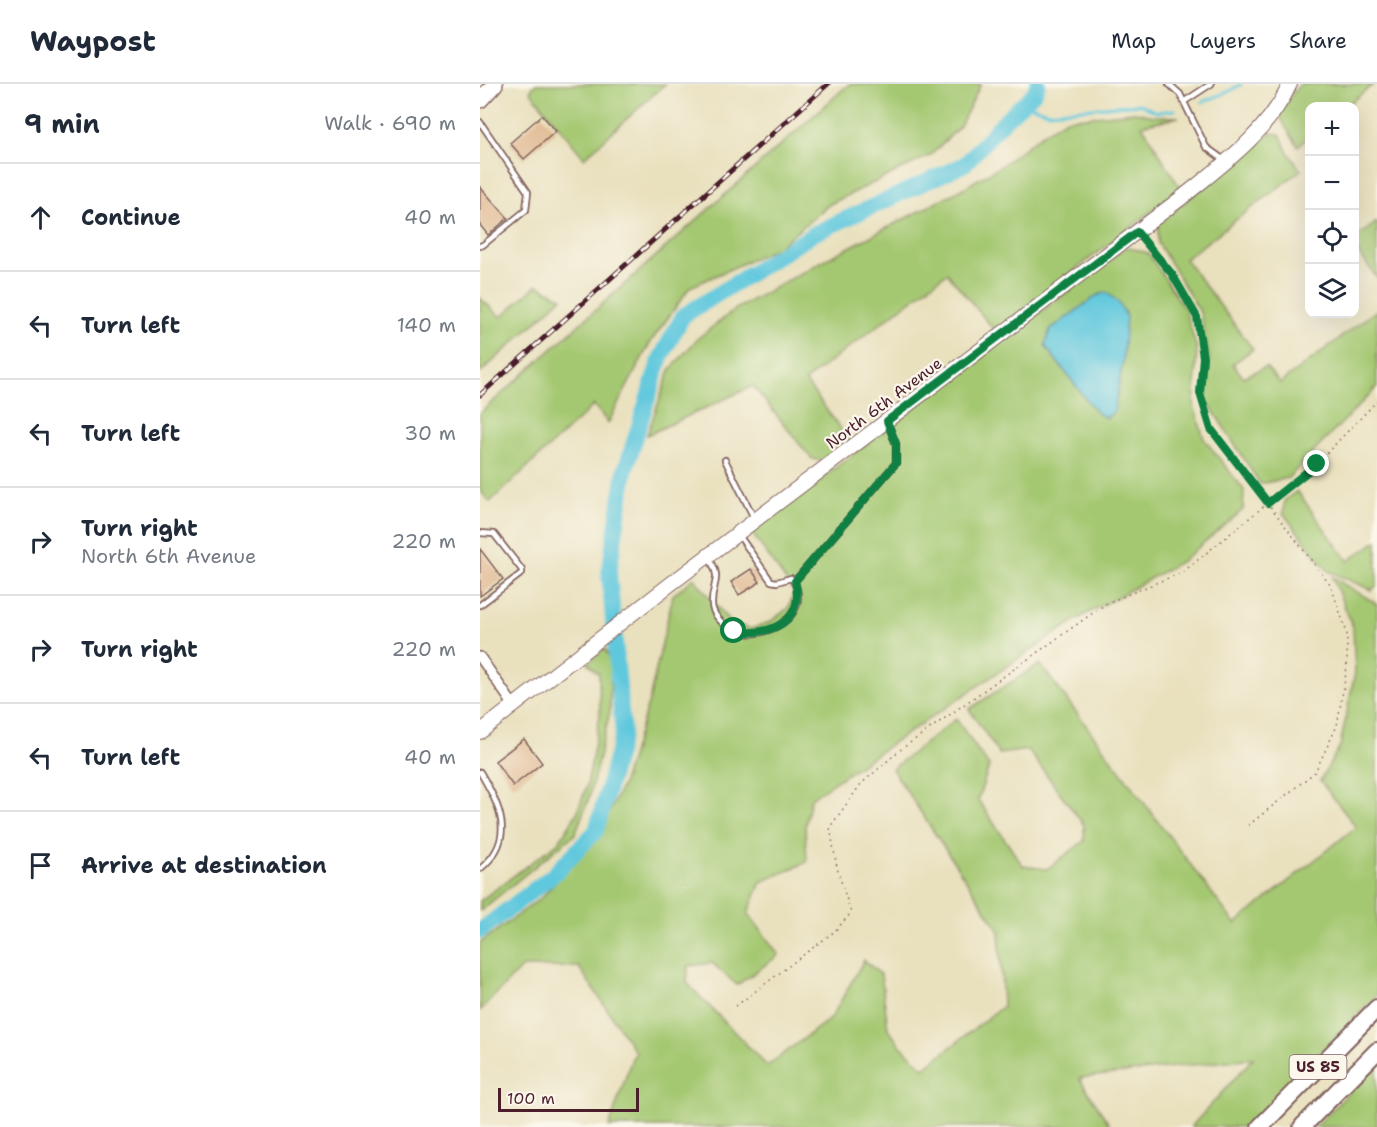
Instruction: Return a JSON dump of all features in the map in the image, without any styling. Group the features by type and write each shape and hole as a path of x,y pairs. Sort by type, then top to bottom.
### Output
{"highway":[{"name":"US 85","path":"1260,1127 1377,1008"},
{"name":"US 85","path":"1302,1127 1377,1051"}],"main road":[{"path":"480,100 495,84"}],"street":[{"name":"North 6th Avenue","path":"480,732 668,586 1137,232 1226,161 1267,122 1284,98 1290,84"},
{"path":"480,657 514,706"}],"lane":[{"path":"1169,84 1185,101 1206,147 1226,161"},
{"path":"1185,101 1211,84"},
{"path":"480,122 528,192 525,210 480,246"},
{"path":"795,581 896,463 896,444 887,421"},
{"path":"725,460 755,520"},
{"path":"480,533 494,534 522,573 480,605"},
{"path":"708,556 717,578 711,604 719,619 734,631 757,633 781,626 797,607 798,595 795,581 791,578 777,582 771,581 738,533"},
{"path":"480,772 497,802 502,822 501,842 491,860 480,868"}],"path":[{"path":"1137,232 1172,274 1197,317 1203,357 1200,393 1211,429 1331,586 1347,633 1347,667 1337,726 1315,772 1245,828"},
{"path":"735,1006 835,931 851,913 837,868 830,827 861,784 900,750 1107,603 1183,572 1317,464 1377,401"}],"green space":[{"path":"536,84 665,84 584,158 530,91"},
{"path":"849,84 981,84 960,126 931,155 830,204 777,248 690,287 650,343 608,423 594,405 490,502 480,491 480,413"},
{"path":"1300,84 1374,84 1351,102 1305,102 1305,140 1298,146 1282,120 1281,115 1285,103"},
{"path":"1135,112 1154,116 1179,117 1142,125 1181,189 995,331 947,273 805,381 850,441 820,461 811,458 753,386 647,435 670,370 698,338 736,309 960,190 1001,166 1042,134 1066,119"},
{"path":"1267,133 1280,134 1287,151 1301,170 1185,259 1253,349 1233,364 1243,377 1266,367 1280,383 1377,310 1377,387 1288,478 1260,484 1205,398 1210,360 1200,312 1158,243 1158,223 1229,168"},
{"path":"1377,222 1377,278 1359,253 1359,235"},
{"path":"1126,247 1148,253 1185,309 1197,349 1194,406 1204,439 1244,490 1243,510 1182,561 1076,620 811,798 805,827 807,862 761,882 748,913 779,955 737,985 712,963 688,966 687,983 767,1066 831,1018 864,960 881,975 888,1029 900,1045 924,1068 1003,1006 999,930 892,769 956,719 989,766 978,800 1023,866 1047,869 1084,841 1084,825 1028,750 999,754 969,709 1040,664 1235,924 1356,827 1320,781 1340,746 1355,673 1353,627 1332,577 1377,605 1377,995 1247,1127 1191,1127 1253,1058 1079,1078 1111,1127 609,1127 632,1058 636,1053 579,967 522,967 480,1011 480,943 542,897 599,833 623,783 649,701 673,595 694,578 730,622 751,629 770,622 788,608 794,592 751,532"},
{"path":"537,285 562,298 480,373 480,298 501,317"},
{"path":"1297,491 1348,561 1377,541 1377,585 1372,590 1328,571 1283,513 1285,500"},
{"path":"605,649 611,661 610,712 589,798 575,834 480,911 480,901 559,842 577,813 587,785 600,715 599,674 588,663"},
{"path":"1377,1064 1377,1127 1315,1127"}],"water":[{"path":"1106,292 1118,302 1126,315 1123,361 1114,411 1107,418 1097,413 1045,346 1050,330 1096,296"}],"building":[{"path":"542,115 556,131 524,159 510,143"},
{"path":"480,187 508,218 488,235 480,225"},
{"path":"480,549 503,579 480,596"},
{"path":"751,569 760,582 739,595 731,582"},
{"path":"524,739 542,763 513,786 495,761"}],"waterway":[{"path":"480,931 553,875 596,831 623,734 609,573 625,471 660,359 683,316 815,233 965,164 1004,121 1034,93 1038,84"},
{"path":"1203,102 1241,84"},
{"path":"1023,103 1048,112 1139,104 1157,112 1175,110"}],"railway":[{"path":"480,395 828,84"}],"route":[{"path":"734,631 757,633 781,626 791,616 797,607 798,595 795,581 884,480 896,463 896,444 887,421 1137,232 1172,274 1197,317 1203,357 1200,393 1211,429 1268,503 1317,464"}]}
